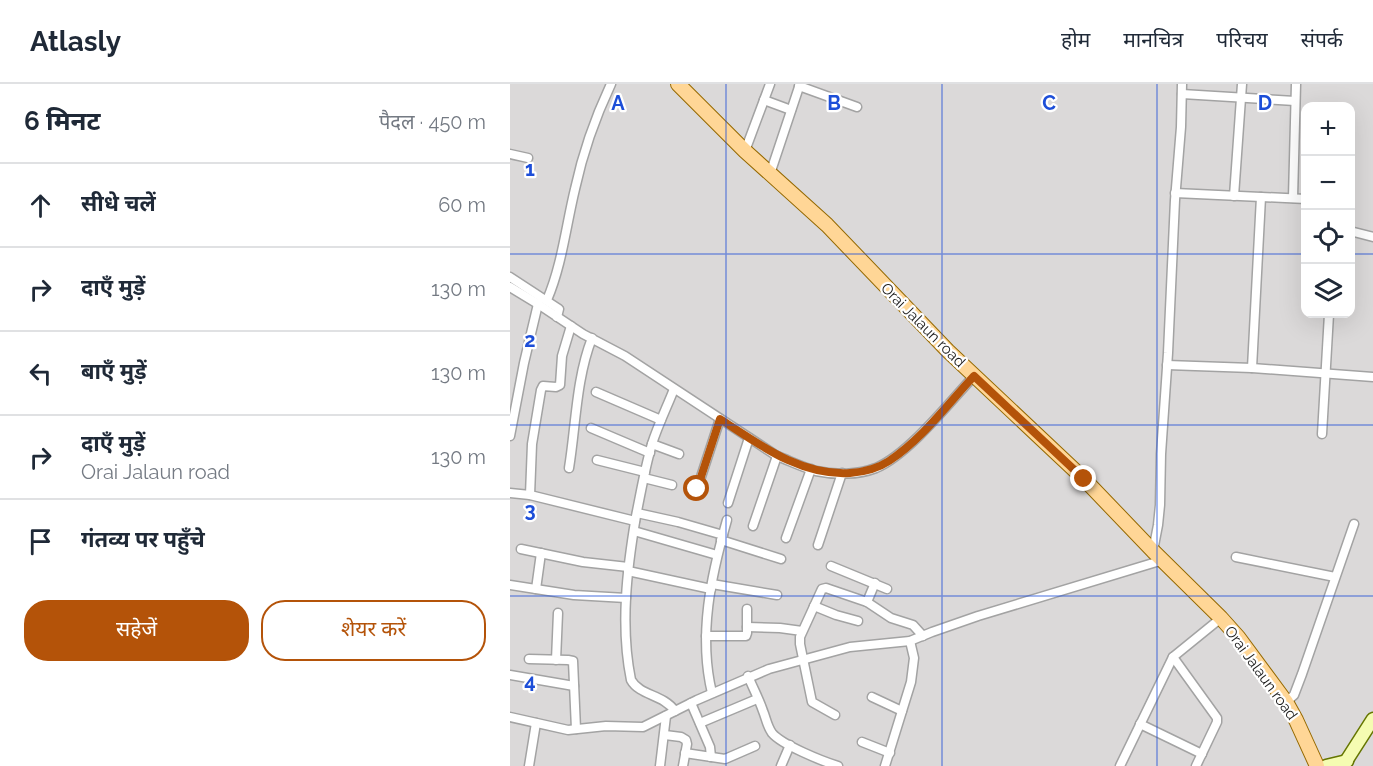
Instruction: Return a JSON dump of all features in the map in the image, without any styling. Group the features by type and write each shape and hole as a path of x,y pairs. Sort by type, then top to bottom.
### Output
{"main road":[{"name":"Orai Jalaun road","path":"678,84 745,151 826,225 974,376 1084,479 1221,618 1238,637 1286,702 1317,766"}],"street":[{"path":"547,300 556,275 584,153 591,130 611,84"},
{"path":"745,151 770,84"},
{"path":"510,717 561,729 606,726 643,727 748,676 850,647 910,641 1158,555 1161,454 1182,84"},
{"path":"1234,196 1242,84"},
{"path":"1293,198 1296,84"},
{"path":"770,174 800,85 857,107"},
{"path":"1182,94 1295,101"},
{"path":"764,100 791,110"},
{"path":"510,154 528,158"},
{"path":"1175,193 1301,199"},
{"path":"1252,368 1261,197"},
{"path":"1355,232 1373,237"},
{"path":"510,277 547,300 572,326 625,357 777,456 818,471 860,472 876,468 889,461 929,426 974,376"},
{"path":"510,287 537,304 559,313"},
{"path":"510,436 537,304"},
{"path":"1322,434 1329,318"},
{"path":"530,495 532,444 541,390 543,386 560,385 562,356 572,326"},
{"path":"569,468 582,370 592,338"},
{"path":"1167,365 1252,368 1373,377"},
{"path":"674,389 651,449 636,517 628,569 626,643 631,680 634,686 662,699 675,711"},
{"path":"596,392 661,420"},
{"path":"697,489 720,419"},
{"path":"591,428 651,449 679,454"},
{"path":"728,503 749,438"},
{"path":"753,526 777,456"},
{"path":"597,460 672,485"},
{"path":"786,538 811,469"},
{"path":"819,545 842,473"},
{"path":"510,493 636,517 678,522 781,559"},
{"path":"712,693 706,666 706,621 717,555 727,520"},
{"path":"1286,702 1294,694 1302,674 1354,524"},
{"path":"634,531 717,555"},
{"path":"521,549 711,586 777,595"},
{"path":"536,589 541,553"},
{"path":"1236,557 1335,577"},
{"path":"831,566 887,589"},
{"path":"867,602 875,583"},
{"path":"510,585 574,594 626,598"},
{"path":"835,715 812,702 800,644 802,631 821,590 824,588 867,602 891,618 913,625 923,636"},
{"path":"814,606 858,621"},
{"path":"706,636 744,637 747,635 747,609"},
{"path":"556,660 558,613"},
{"path":"1120,766 1173,657 1221,618"},
{"path":"747,627 802,631"},
{"path":"885,766 903,711 914,667 910,641"},
{"path":"1173,657 1217,718 1196,766"},
{"path":"529,659 571,660 573,662 576,729"},
{"path":"510,675 574,686"},
{"path":"748,676 771,731 790,745 838,766"},
{"path":"872,697 903,711"},
{"path":"700,723 758,699"},
{"path":"691,703 710,747 711,757"},
{"path":"660,766 666,716"},
{"path":"1326,766 1345,763 1373,719"},
{"path":"529,766 536,723"},
{"path":"1140,724 1202,754"},
{"path":"665,735 684,738 687,744 683,766"},
{"path":"862,742 890,753"},
{"path":"782,766 790,745"},
{"path":"685,753 711,757 725,762 755,746"}],"shaded area":[{"path":"510,84 1373,84 1373,766 510,766"}],"route":[{"path":"697,489 720,419 777,456 802,466 833,473 860,472 876,468 906,448 974,376 1084,479"}]}
